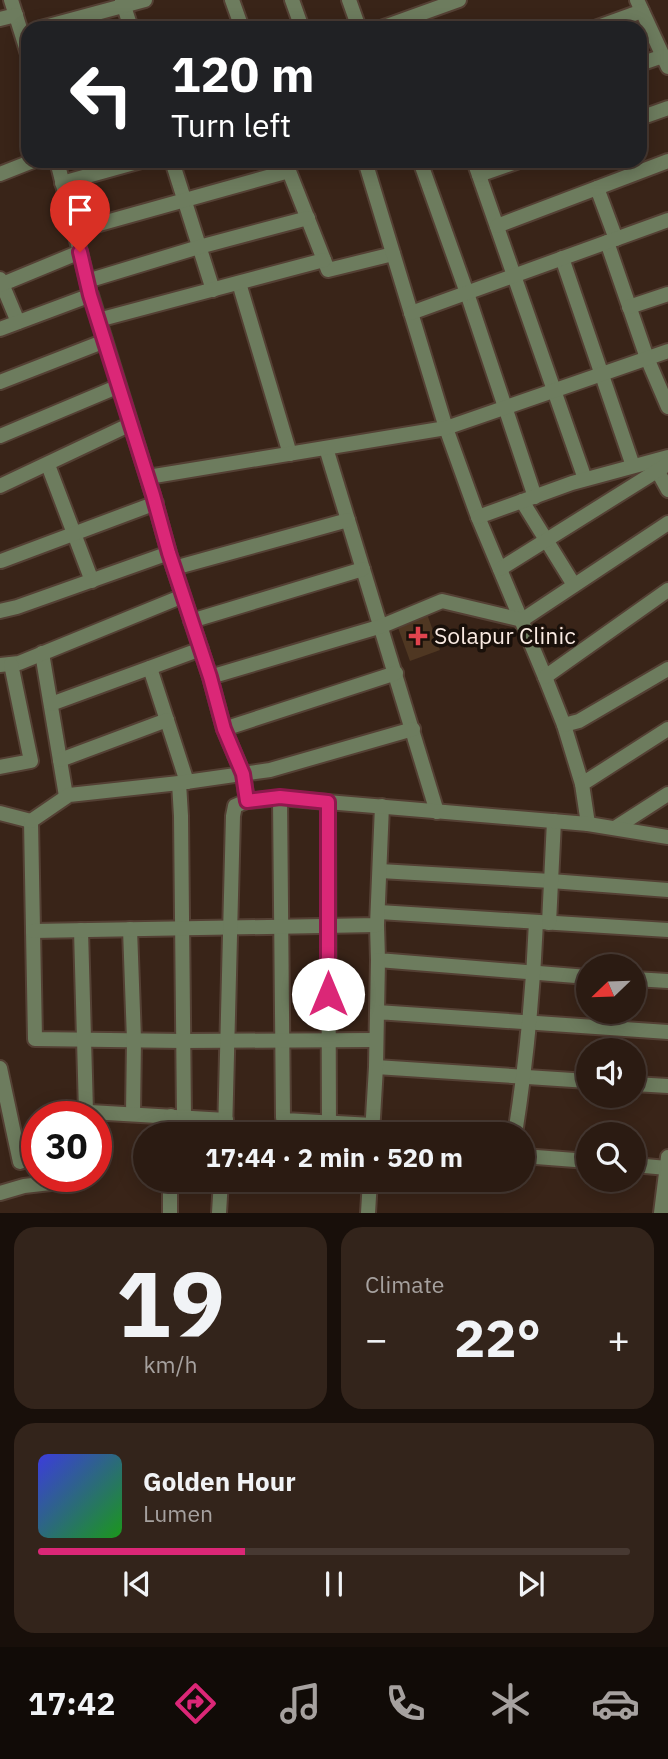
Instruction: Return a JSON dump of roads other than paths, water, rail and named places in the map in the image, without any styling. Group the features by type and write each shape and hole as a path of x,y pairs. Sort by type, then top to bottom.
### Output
{"street":[{"path":"64,21 122,3 145,0"},
{"path":"232,0 240,21"},
{"path":"292,0 300,21"},
{"path":"349,0 356,21"},
{"path":"400,21 459,0"},
{"path":"122,3 128,21"},
{"path":"609,21 639,6"},
{"path":"0,19 14,7"},
{"path":"647,23 665,61 647,63"},
{"path":"647,116 668,108"},
{"path":"497,226 668,161"},
{"path":"0,174 21,166"},
{"path":"59,168 89,288 224,729 243,774 247,801"},
{"path":"62,183 116,168"},
{"path":"174,168 213,290"},
{"path":"74,231 184,201 281,168"},
{"path":"288,168 328,270 393,254"},
{"path":"367,168 446,428 478,517 564,725 582,784 588,824"},
{"path":"422,168 505,408 528,499 545,540 574,585"},
{"path":"476,168 585,479"},
{"path":"597,188 629,307 667,404"},
{"path":"0,329 89,288 199,247 307,218"},
{"path":"411,313 668,220"},
{"path":"18,322 1,283 80,252"},
{"path":"562,258 633,466"},
{"path":"99,320 324,260"},
{"path":"239,283 290,454"},
{"path":"629,307 668,294"},
{"path":"0,382 105,341"},
{"path":"148,477 446,428 668,351"},
{"path":"0,436 119,386"},
{"path":"0,486 131,424"},
{"path":"326,448 437,812"},
{"path":"478,517 585,479 668,457"},
{"path":"48,465 92,581"},
{"path":"500,569 662,467 668,490"},
{"path":"1,561 156,503"},
{"path":"174,568 348,520"},
{"path":"210,677 382,626 442,601 522,620 668,523"},
{"path":"0,611 169,553"},
{"path":"191,621 363,569"},
{"path":"545,677 668,590"},
{"path":"0,767 31,761 6,664 19,663 183,596"},
{"path":"51,704 201,649"},
{"path":"42,653 66,796"},
{"path":"150,668 183,783 181,816 184,1041 175,1122"},
{"path":"564,725 579,720 668,669"},
{"path":"224,729 396,673"},
{"path":"60,760 167,720"},
{"path":"31,821 66,796 183,783 288,766 413,729"},
{"path":"582,784 668,729"},
{"path":"615,828 668,794"},
{"path":"280,797 283,1118 296,1122"},
{"path":"225,1122 235,806 247,801 280,797 588,824 668,837"},
{"path":"328,802 329,1122"},
{"path":"373,1122 382,806"},
{"path":"0,813 31,821"},
{"path":"31,821 35,1039 375,1040"},
{"path":"517,1122 534,973 551,881 554,821"},
{"path":"380,871 668,890"},
{"path":"33,931 328,925 378,918 668,930"},
{"path":"130,929 134,1040 133,1114"},
{"path":"81,930 84,1040 80,1111 177,1116 203,1122"},
{"path":"378,961 576,976"},
{"path":"646,980 668,981"},
{"path":"377,1012 668,1032"},
{"path":"376,1067 576,1080"},
{"path":"0,1068 20,1162"},
{"path":"646,1085 668,1086"},
{"path":"535,1157 576,1160"},
{"path":"646,1164 667,1162 661,1213"},
{"path":"0,1193 21,1187"},
{"path":"170,1192 170,1213"},
{"path":"219,1213 220,1192"},
{"path":"368,1213 369,1192"}],"place":[{"name":"Solapur Clinic","path":"418,636"}]}
